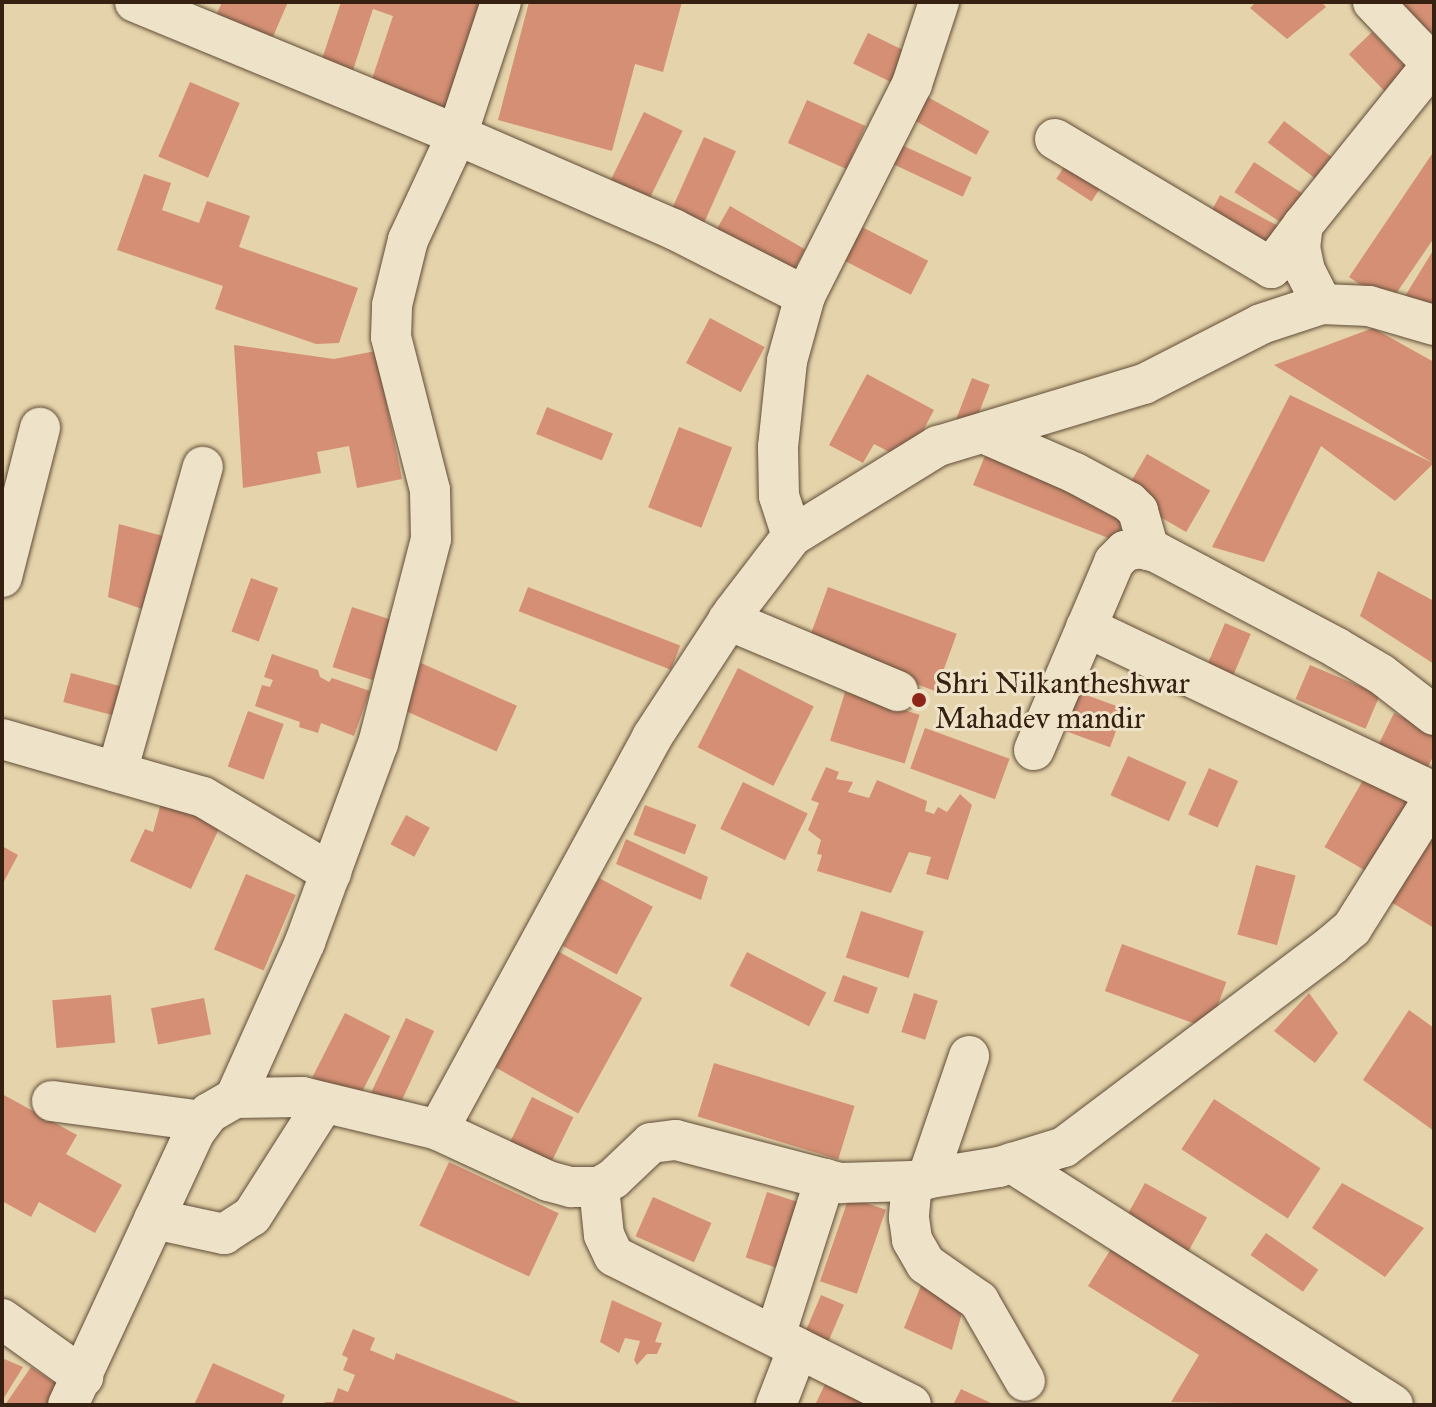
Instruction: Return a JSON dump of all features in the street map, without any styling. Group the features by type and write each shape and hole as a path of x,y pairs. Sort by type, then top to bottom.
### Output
{"street":[{"path":"135,2 205,15 457,135 673,229 805,296"},
{"path":"235,1098 253,1050 305,942 378,744 431,539 430,490 391,337 392,305 408,240 457,135 501,2"},
{"path":"792,536 779,496 778,447 787,361 805,296 912,84 939,2"},
{"path":"1055,139 1271,268 1433,63 1373,2"},
{"path":"1303,225 1300,248 1305,271 1322,304"},
{"path":"438,1130 636,763 728,620 792,536 938,446 1144,384 1261,324 1322,304 1369,306 1434,325"},
{"path":"2,577 40,428"},
{"path":"983,433 1075,473 1129,502 1138,511 1149,550"},
{"path":"117,772 203,467"},
{"path":"1034,750 1114,562 1125,551 1149,550 1381,674 1434,715"},
{"path":"728,620 898,691"},
{"path":"2,1319 76,1391 202,1121 235,1098 268,1095 324,1103 438,1130 548,1181 571,1187 599,1187 613,1179 651,1143 676,1140 840,1183 919,1180 1012,1163 1064,1147 1352,928 1434,795 1086,627"},
{"path":"2,739 203,797 331,873"},
{"path":"969,1056 919,1180 909,1218 912,1240 926,1264 979,1301 1025,1381"},
{"path":"52,1101 202,1121"},
{"path":"154,1219 224,1234 252,1216 324,1103"},
{"path":"1012,1163 1393,1405"},
{"path":"776,1405 787,1342 825,1179"},
{"path":"599,1187 604,1235 614,1256 911,1405"}],"building":[{"path":"222,2 288,2 265,55 209,32"},
{"path":"341,2 481,2 444,110 370,85 393,16 373,9 353,70 322,59"},
{"path":"529,2 682,2 663,72 635,64 612,151 498,120"},
{"path":"1256,2 1321,2 1326,7 1287,39 1250,8"},
{"path":"1379,2 1434,2 1434,30 1420,43"},
{"path":"1372,32 1412,73 1389,95 1349,54"},
{"path":"868,33 907,52 892,82 853,64"},
{"path":"190,82 240,103 208,178 158,157"},
{"path":"915,90 989,131 976,155 902,114"},
{"path":"807,100 865,126 846,169 788,143"},
{"path":"644,112 683,131 646,205 608,187"},
{"path":"1284,121 1334,159 1318,180 1268,143"},
{"path":"704,137 736,151 700,233 668,218"},
{"path":"891,140 972,178 963,197 882,159"},
{"path":"1434,151 1434,238 1389,304 1349,277"},
{"path":"1071,156 1106,179 1092,202 1056,179"},
{"path":"1254,162 1308,197 1288,227 1234,192"},
{"path":"144,174 171,183 162,210 199,223 207,201 250,216 239,247 358,288 339,343 316,344 215,309 223,286 117,250"},
{"path":"1220,195 1279,226 1263,257 1204,226"},
{"path":"730,206 805,250 788,279 713,235"},
{"path":"856,224 928,261 911,295 839,258"},
{"path":"1434,249 1434,320 1402,301"},
{"path":"710,318 765,347 741,392 686,363"},
{"path":"1373,328 1434,362 1434,463 1395,501 1321,446 1264,562 1212,547 1290,395 1433,463 1274,365"},
{"path":"234,345 334,359 376,351 402,479 357,488 349,446 317,452 321,473 243,488"},
{"path":"867,374 934,410 907,461 874,444 863,463 829,445"},
{"path":"972,378 990,385 971,432 954,426"},
{"path":"547,407 613,434 602,460 536,434"},
{"path":"679,427 732,447 701,528 648,507"},
{"path":"989,446 1129,507 1116,541 973,485"},
{"path":"1147,454 1210,490 1186,532 1123,496"},
{"path":"119,524 170,538 145,610 108,597"},
{"path":"1378,571 1434,601 1434,664 1360,616"},
{"path":"251,578 278,588 259,641 232,632"},
{"path":"528,587 680,645 671,670 519,611"},
{"path":"828,587 957,634 936,691 807,644"},
{"path":"352,607 392,620 372,680 333,667"},
{"path":"1225,623 1251,634 1229,685 1203,675"},
{"path":"272,654 318,670 320,677 329,682 332,678 370,691 354,736 321,723 318,733 299,727 300,722 255,706 262,685 270,687 273,680 264,677"},
{"path":"421,663 517,706 497,751 401,709"},
{"path":"1310,665 1380,695 1366,729 1296,699"},
{"path":"738,668 814,707 773,786 698,747"},
{"path":"71,673 126,688 118,717 63,702"},
{"path":"845,692 920,715 905,764 830,741"},
{"path":"1078,692 1124,709 1110,747 1064,731"},
{"path":"248,711 284,724 264,779 228,766"},
{"path":"1394,713 1434,733 1434,755 1420,782 1372,758"},
{"path":"925,728 1010,759 995,799 910,768"},
{"path":"1128,756 1186,782 1169,821 1111,795"},
{"path":"826,767 839,772 836,779 853,782 848,792 869,798 877,780 927,801 925,811 934,814 938,807 947,812 960,794 972,805 948,880 926,874 931,857 909,852 891,893 817,871 822,855 817,854 821,840 808,830 819,803 811,800"},
{"path":"1209,768 1238,781 1217,828 1188,815"},
{"path":"1366,775 1414,803 1373,875 1324,847"},
{"path":"743,782 808,814 785,860 720,829"},
{"path":"162,799 223,820 191,889 130,861 145,829 153,832"},
{"path":"645,805 696,825 685,855 634,835"},
{"path":"406,815 430,828 414,857 391,844"},
{"path":"1434,831 1434,928 1391,902"},
{"path":"626,839 708,877 701,900 616,864"},
{"path":"2,846 18,855 2,885"},
{"path":"1256,865 1296,876 1277,945 1237,935"},
{"path":"246,874 296,895 264,971 214,949"},
{"path":"599,878 653,907 617,975 563,946"},
{"path":"861,911 924,931 909,978 846,958"},
{"path":"1122,944 1226,982 1209,1029 1105,991"},
{"path":"554,949 642,998 578,1113 490,1064"},
{"path":"747,952 826,992 809,1026 730,986"},
{"path":"843,975 878,988 868,1014 833,1001"},
{"path":"914,993 938,1001 925,1040 901,1032"},
{"path":"1309,993 1338,1033 1315,1063 1274,1031"},
{"path":"111,995 115,1043 56,1048 52,1000"},
{"path":"204,998 211,1034 158,1045 151,1008"},
{"path":"1409,1010 1434,1028 1434,1131 1363,1080"},
{"path":"345,1013 390,1036 358,1100 312,1077"},
{"path":"406,1018 434,1031 394,1117 366,1104"},
{"path":"714,1063 855,1106 838,1160 698,1117"},
{"path":"2,1094 77,1135 66,1154 122,1185 95,1233 39,1202 31,1217 2,1201"},
{"path":"532,1097 573,1117 548,1169 507,1149"},
{"path":"1214,1099 1321,1168 1288,1218 1181,1149"},
{"path":"449,1162 559,1213 529,1277 419,1225"},
{"path":"1145,1183 1207,1217 1185,1258 1123,1223"},
{"path":"1342,1183 1424,1228 1385,1277 1312,1228"},
{"path":"767,1192 800,1203 779,1268 746,1258"},
{"path":"653,1197 711,1223 694,1262 636,1236"},
{"path":"849,1197 886,1210 857,1294 820,1281"},
{"path":"1266,1233 1318,1270 1303,1292 1251,1255"},
{"path":"1114,1244 1371,1405 1171,1402 1199,1355 1088,1286"},
{"path":"922,1283 964,1305 952,1350 904,1328"},
{"path":"821,1295 844,1305 828,1343 805,1333"},
{"path":"612,1300 662,1323 655,1342 662,1343 657,1354 647,1354 637,1365 634,1360 640,1341 625,1338 619,1353 600,1342"},
{"path":"353,1329 375,1338 370,1350 394,1360 396,1353 526,1405 324,1405 325,1402 333,1402 338,1388 348,1392 355,1375 343,1370 348,1358 342,1355"},
{"path":"2,1358 23,1367 2,1401"},
{"path":"213,1363 285,1395 281,1405 194,1405"},
{"path":"31,1367 63,1388 51,1405 5,1405"},
{"path":"827,1380 883,1405 815,1405"},
{"path":"961,1389 995,1405 953,1405"}],"place":[{"name":"Shri Nilkantheshwar Mahadev mandir","path":"919,700"}]}
